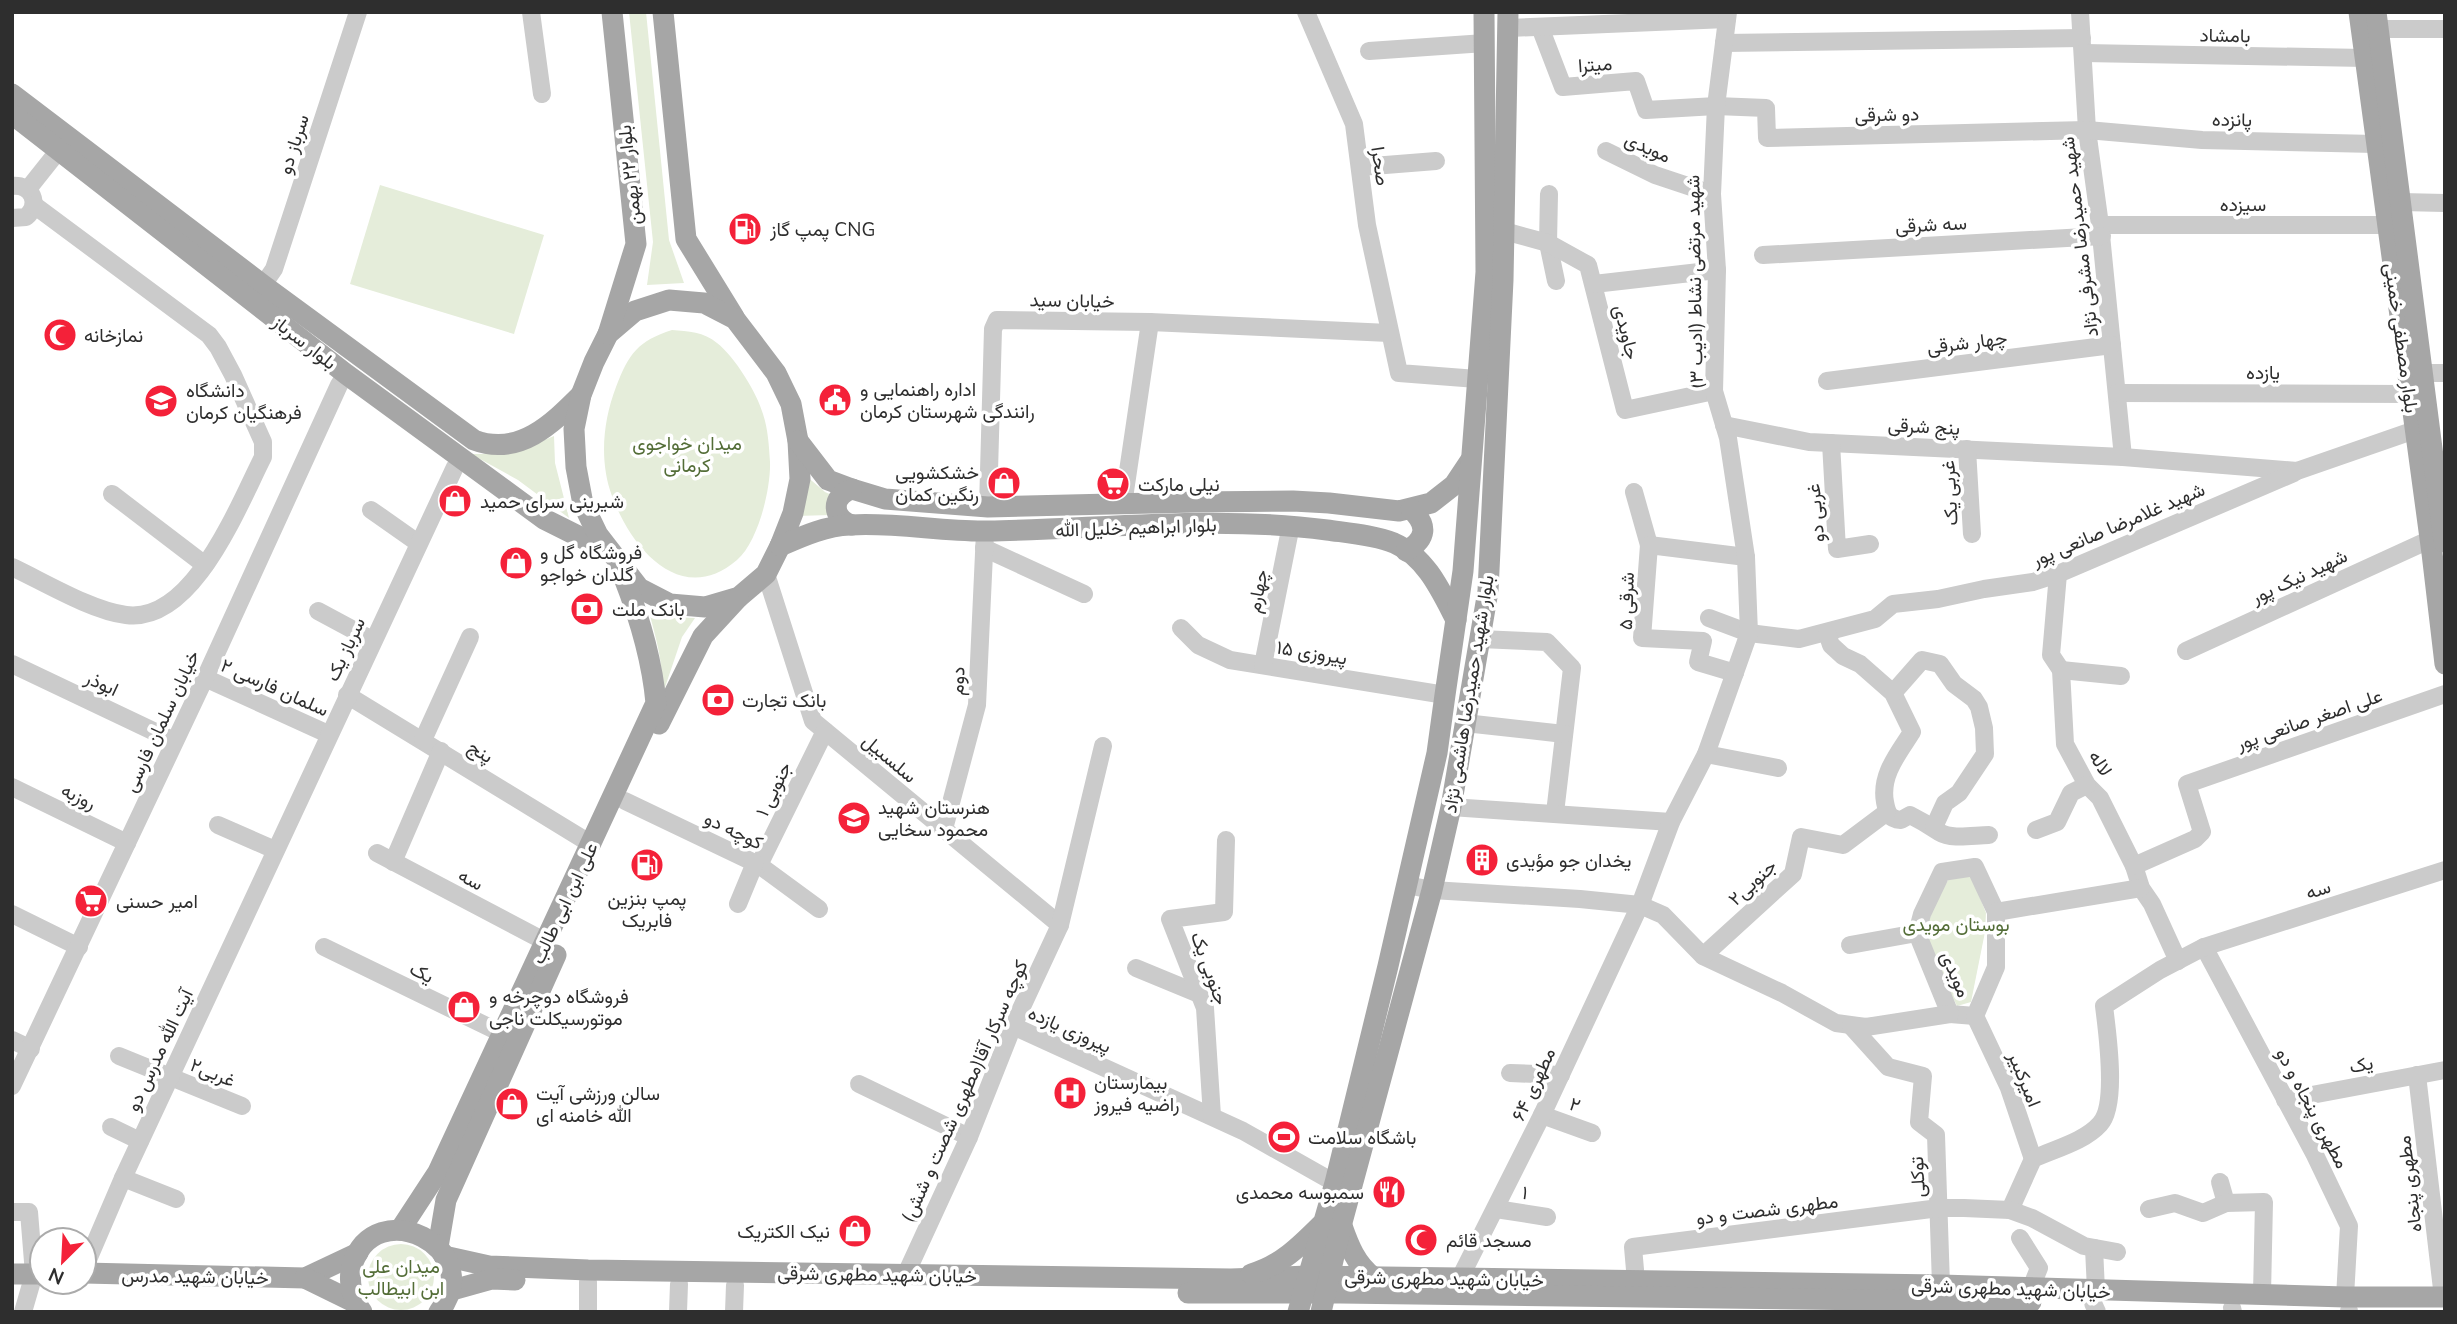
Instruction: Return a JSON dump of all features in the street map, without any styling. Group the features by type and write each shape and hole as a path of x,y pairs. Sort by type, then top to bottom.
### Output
{"main road":[{"name":"بلوار ۲۲ بهمن","path":"608,334 636,244 612,12"},
{"name":"بلوار شهید حمیدرضا هاشمی نژاد","path":"1326,1294 1335,1184 1437,753 1463,571 1486,272 1484,12"},
{"name":"بلوار مصطفی خمینی","path":"2359,12 2409,394 2437,542"},
{"path":"665,15 686,239 735,319 756,343 776,373 791,404 798,441 800,479 793,513 766,574 739,597 705,607 670,604 639,588 598,535 583,504 576,467 574,429 582,395 608,334 635,311 669,300 704,303 735,319"},
{"name":"بلوار شهید حمیدرضا هاشمی نژاد","path":"1303,1294 1333,1223 1432,890 1451,807 1488,591 1504,231 1508,20"},
{"name":"بلوار مصطفی خمینی","path":"2377,21 2423,373 2445,664"},
{"name":"بلوار سرباز","path":"12,94 263,285 474,440 495,444 527,439 555,422 582,395"},
{"name":"بلوار سرباز","path":"12,114 346,374 544,519 614,557"},
{"name":"بلوار ابراهیم خلیل الله","path":"798,441 828,480 852,489 885,499 988,508 1293,501 1399,511 1431,503 1454,485 1471,459"},
{"path":"852,489 837,498 835,507 843,522 852,525"},
{"path":"1406,551 1418,544 1423,532 1421,518 1411,509"},
{"name":"بلوار ابراهیم خلیل الله","path":"780,546 817,530 852,525 984,540 1188,524 1291,525 1354,534 1394,544 1420,560 1440,589 1456,620"},
{"name":"علی ابن ابی طالب","path":"400,1230 438,1172 656,703 654,677 640,618 614,557"},
{"name":"علی ابن ابی طالب","path":"449,1291 450,1273 441,1251 442,1217 453,1183 672,695 703,636 739,597"},
{"path":"1249,1312 1229,1286 1270,1269 1333,1223 1374,1285 1353,1312"},
{"name":"خیابان شهید مطهری شرقی","path":"400,1230 427,1238 441,1251 489,1266 588,1270 906,1274 1229,1286 1303,1294 1326,1294 1374,1285 1461,1278 1941,1285 2030,1301"},
{"name":"خیابان شهید مدرس","path":"98,1271 305,1278 358,1254 371,1239 400,1230"},
{"path":"358,1254 351,1273 352,1294 359,1308"},
{"name":"خیابان شهید مدرس","path":"305,1278 359,1308"},
{"name":"خیابان شهید مطهری شرقی","path":"449,1291 492,1279 735,1285 1229,1286"},
{"name":"خیابان شهید مطهری شرقی","path":"1374,1285 1438,1303 1580,1307 2030,1301 2233,1310 2348,1306 2443,1293"},
{"path":"439,1312 449,1291"},
{"name":"خیابان شهید مطهری شرقی","path":"2095,1302 2262,1294 2397,1312"}],"street":[{"name":"سرباز دو","path":"263,285 274,270 358,12"},
{"path":"531,12 542,94"},
{"name":"صحرا","path":"1307,12 1353,124 1367,225 1399,373 1478,379"},
{"name":"شهید حمیدرضا مشرفی نژاد","path":"2080,12 2087,130 2101,230 2123,457"},
{"path":"1508,20 1539,27 1728,16"},
{"name":"شهید مرتضی نشاط (ادیب ۳)","path":"1640,905 1671,822 1706,754 1749,633 1746,556 1724,425 1714,391 1717,271 1712,194 1716,106 1728,16"},
{"path":"2377,21 2445,29"},
{"name":"میترا","path":"1539,27 1563,87 1636,81 1646,110 1716,106"},
{"path":"1369,51 1485,43"},
{"name":"بامشاد","path":"1724,43 2083,46 2365,58"},
{"name":"دو شرقی","path":"1716,106 1766,108 1767,138 2087,130"},
{"name":"پانزده","path":"2087,130 2202,140 2375,144"},
{"path":"12,218 26,217 25,193 59,150"},
{"name":"مویدی","path":"1606,151 1655,175 1712,194"},
{"path":"1360,167 1436,161"},
{"path":"12,567 98,607 127,615 149,614 165,607 186,592 205,565 263,457 262,442 233,375 209,335 25,193"},
{"path":"1549,194 1548,243 1556,281"},
{"path":"2401,202 2445,202"},
{"name":"سیزده","path":"2101,230 2386,225"},
{"name":"سه شرقی","path":"1763,255 2101,230"},
{"name":"جاویدی","path":"1504,231 1548,243 1588,265 1625,410 1714,391"},
{"path":"1594,284 1717,271"},
{"name":"خیابان سید","path":"988,508 993,329 997,320 1150,322"},
{"path":"1123,505 1150,322 1389,333"},
{"name":"چهار شرقی","path":"1827,381 2112,345"},
{"path":"2423,373 2445,373"},
{"name":"خیابان سلمان فارسی","path":"12,1086 346,374"},
{"name":"یازده","path":"2117,393 2409,394"},
{"name":"پنج شرقی","path":"1724,425 1809,442 2123,457"},
{"name":"شهید غلامرضا صانعی پور","path":"1709,618 1749,633 1799,639 1875,619 1893,604 2033,582 2058,574 2297,471 2415,430"},
{"name":"غربی دو","path":"1831,443 1837,549 1870,544"},
{"name":"غربی یک","path":"1967,449 1972,534"},
{"name":"شهید غلامرضا صانعی پور","path":"2123,457 2297,471"},
{"name":"سرباز یک","path":"275,850 455,467"},
{"path":"1634,492 1649,545 1746,556"},
{"path":"112,494 205,565"},
{"path":"371,510 418,543"},
{"name":"چهارم","path":"1263,665 1291,525"},
{"path":"984,540 1084,594"},
{"name":"دوم","path":"944,829 977,705 984,540"},
{"name":"شهید نیک پور","path":"2186,651 2437,542"},
{"name":"۵ شرقی","path":"1649,545 1642,638 1703,641 1698,662 1735,673"},
{"name":"سلسبیل","path":"766,574 813,720 1060,925"},
{"name":"لاله","path":"2058,574 2051,655 2061,670 2065,744 2087,785 2100,798 2178,961"},
{"path":"318,611 372,640"},
{"name":"پیروزی ۱۵","path":"1181,628 1198,645 1230,660 1445,695"},
{"path":"1827,633 1830,645 1843,656 1860,664 1893,693 1912,732 1885,777 1882,789 1887,812 1893,819 1901,820 1910,815 1939,832 1989,835"},
{"path":"424,740 470,637"},
{"path":"1480,639 1547,642 1572,668 1555,813"},
{"path":"1893,693 1922,660 1940,664 1954,684 1974,699 1979,707 1984,729 1985,754 1959,793 1945,803 1934,827"},
{"name":"ابوذر","path":"12,664 174,741"},
{"path":"2061,670 2121,676"},
{"name":"سلمان فارسى ٢","path":"205,678 328,734"},
{"name":"علی اصغر صانعی پور","path":"2134,866 2195,839 2202,832 2187,784 2445,694"},
{"name":"پنج","path":"347,695 591,844"},
{"path":"1465,723 1564,734"},
{"name":"جنوبی ۱","path":"738,904 825,731"},
{"name":"(مطهری شصت و شش)کوچه سرکار آقا","path":"906,1274 969,1137 1013,1026 1060,925 1103,746"},
{"name":"سه","path":"441,751 385,858 546,942"},
{"path":"1706,754 1778,768"},
{"path":"2036,830 2057,822 2071,793 2087,785"},
{"name":"روزبه","path":"12,787 127,843"},
{"name":"کوچه دو","path":"625,801 757,864 818,909"},
{"path":"1451,807 1671,822"},
{"name":"جنوبی۲","path":"1703,956 1793,874 1801,837 1843,845 1887,812"},
{"path":"218,825 275,850"},
{"name":"جنوبی یک","path":"1212,1116 1205,1009 1170,919 1222,914 1226,840"},
{"name":"آیت الله مدرس دو","path":"98,1238 169,1077 275,850"},
{"name":"مویدی","path":"1851,1026 1866,1027 1950,1014 1975,1016 1996,967 1996,912 1975,867 1942,872 1922,914 1917,933 1950,1014"},
{"name":"سه","path":"2032,1159 2082,1138 2102,1123 2108,1101 2110,1072 2104,1006 2204,947 2445,870"},
{"path":"1407,885 1432,890 1640,905 1663,915 1703,956 1782,993 1836,1023 1851,1026"},
{"path":"1996,912 2141,888"},
{"name":"مطهری ۶۴","path":"1461,1278 1542,1115 1640,905"},
{"path":"12,914 79,947"},
{"path":"1850,945 1917,933"},
{"name":"یک","path":"324,947 503,1034"},
{"name":"مطهری پنجاه و دو","path":"2204,947 2315,1156 2349,1226 2348,1306"},
{"path":"1136,968 1199,994"},
{"name":"امیرکبیر","path":"1975,1016 2009,1088 2032,1159"},
{"name":"پیروزی یازده","path":"1013,1026 1243,1131 1335,1184"},
{"name":"توکلی","path":"1851,1026 1888,1067 1923,1076 1919,1122 1936,1135 1939,1208"},
{"path":"12,1040 31,1049"},
{"name":"غربی۲","path":"119,1056 242,1106"},
{"name":"یک","path":"2285,1100 2445,1070"},
{"path":"1510,1073 1561,1075"},
{"name":"مطهری پنجاه","path":"2417,1075 2443,1293"},
{"path":"859,1084 969,1137"},
{"name":"۲","path":"1542,1115 1592,1133"},
{"path":"111,1127 140,1141"},
{"path":"2010,1210 2032,1159"},
{"path":"123,1178 176,1199"},
{"path":"2220,1182 2226,1203"},
{"path":"2149,1209 2175,1203 2203,1213 2226,1203 2264,1202 2262,1294"},
{"path":"1941,1285 1939,1208 2010,1210 2032,1218 2084,1246 2117,1252"},
{"name":"مطهری شصت و دو","path":"1636,1281 1633,1247 1939,1208"},
{"name":"۱","path":"1496,1209 1547,1217"},
{"path":"12,1212 29,1212 29,1226"},
{"path":"2020,1238 2039,1268 2030,1301"},
{"path":"2094,1248 2095,1302"},
{"path":"23,1312 28,1280"},
{"path":"588,1282 588,1312"},
{"path":"678,1312 679,1284"},
{"path":"734,1312 735,1285"}],"green space":[{"path":"629,12 646,12 669,240 684,283 647,285 653,242"},
{"path":"380,185 544,235 514,334 350,284"},
{"name":"میدان خواجوی کرمانی","path":"672,330 707,336 731,357 760,405 769,444 768,486 762,514 751,541 737,560 716,573 697,578 678,575 661,566 645,552 621,516 605,469 604,441 608,413 625,365 643,344"},
{"path":"554,436 555,463 569,518 518,480 471,454 514,450"},
{"path":"805,475 834,496 831,515 796,516"},
{"path":"649,612 670,617 695,618 682,637 661,699 661,666"},
{"name":"بوستان مویدی","path":"1970,873 1986,913 1985,932 1971,1002 1957,1006 1927,945 1925,919 1950,877"},
{"name":"میدان علی ابن ابیطالب","path":"395,1244 407,1244 419,1249 429,1259 434,1277 432,1290 419,1305 407,1310 395,1310 383,1305 373,1295 368,1283 368,1271 373,1259 383,1249"}],"place":[{"name":"پمپ گاز CNG","path":"745,229"},
{"name":"نمازخانه","path":"60,335"},
{"name":"اداره راهنمایی و رانندگی شهرستان کرمان","path":"835,400"},
{"name":"دانشگاه فرهنگیان کرمان","path":"161,401"},
{"name":"خشکشویی رنگین کمان","path":"1004,483"},
{"name":"نیلی مارکت","path":"1113,484"},
{"name":"شیرینی سرای حمید","path":"455,501"},
{"name":"فروشگاه گل و گلدان خواجو","path":"516,563"},
{"name":"بانک ملت","path":"587,609"},
{"name":"بانک تجارت","path":"718,700"},
{"name":"هنرستان شهید محمود سخایی","path":"854,818"},
{"name":"یخدان جو مؤیدی","path":"1482,860"},
{"name":"پمپ بنزین فابریک","path":"647,865"},
{"name":"امیر حسنی","path":"91,901"},
{"name":"فروشگاه دوچرخه و موتورسیکلت ناجی","path":"464,1007"},
{"name":"بیمارستان راضیه فیروز","path":"1070,1093"},
{"name":"سالن ورزشى آیت الله خامنه اى","path":"512,1104"},
{"name":"باشگاه سلامت","path":"1284,1137"},
{"name":"سمبوسه محمدی","path":"1389,1192"},
{"name":"نیک الکتریک","path":"855,1231"},
{"name":"مسجد قائم","path":"1421,1240"}]}
